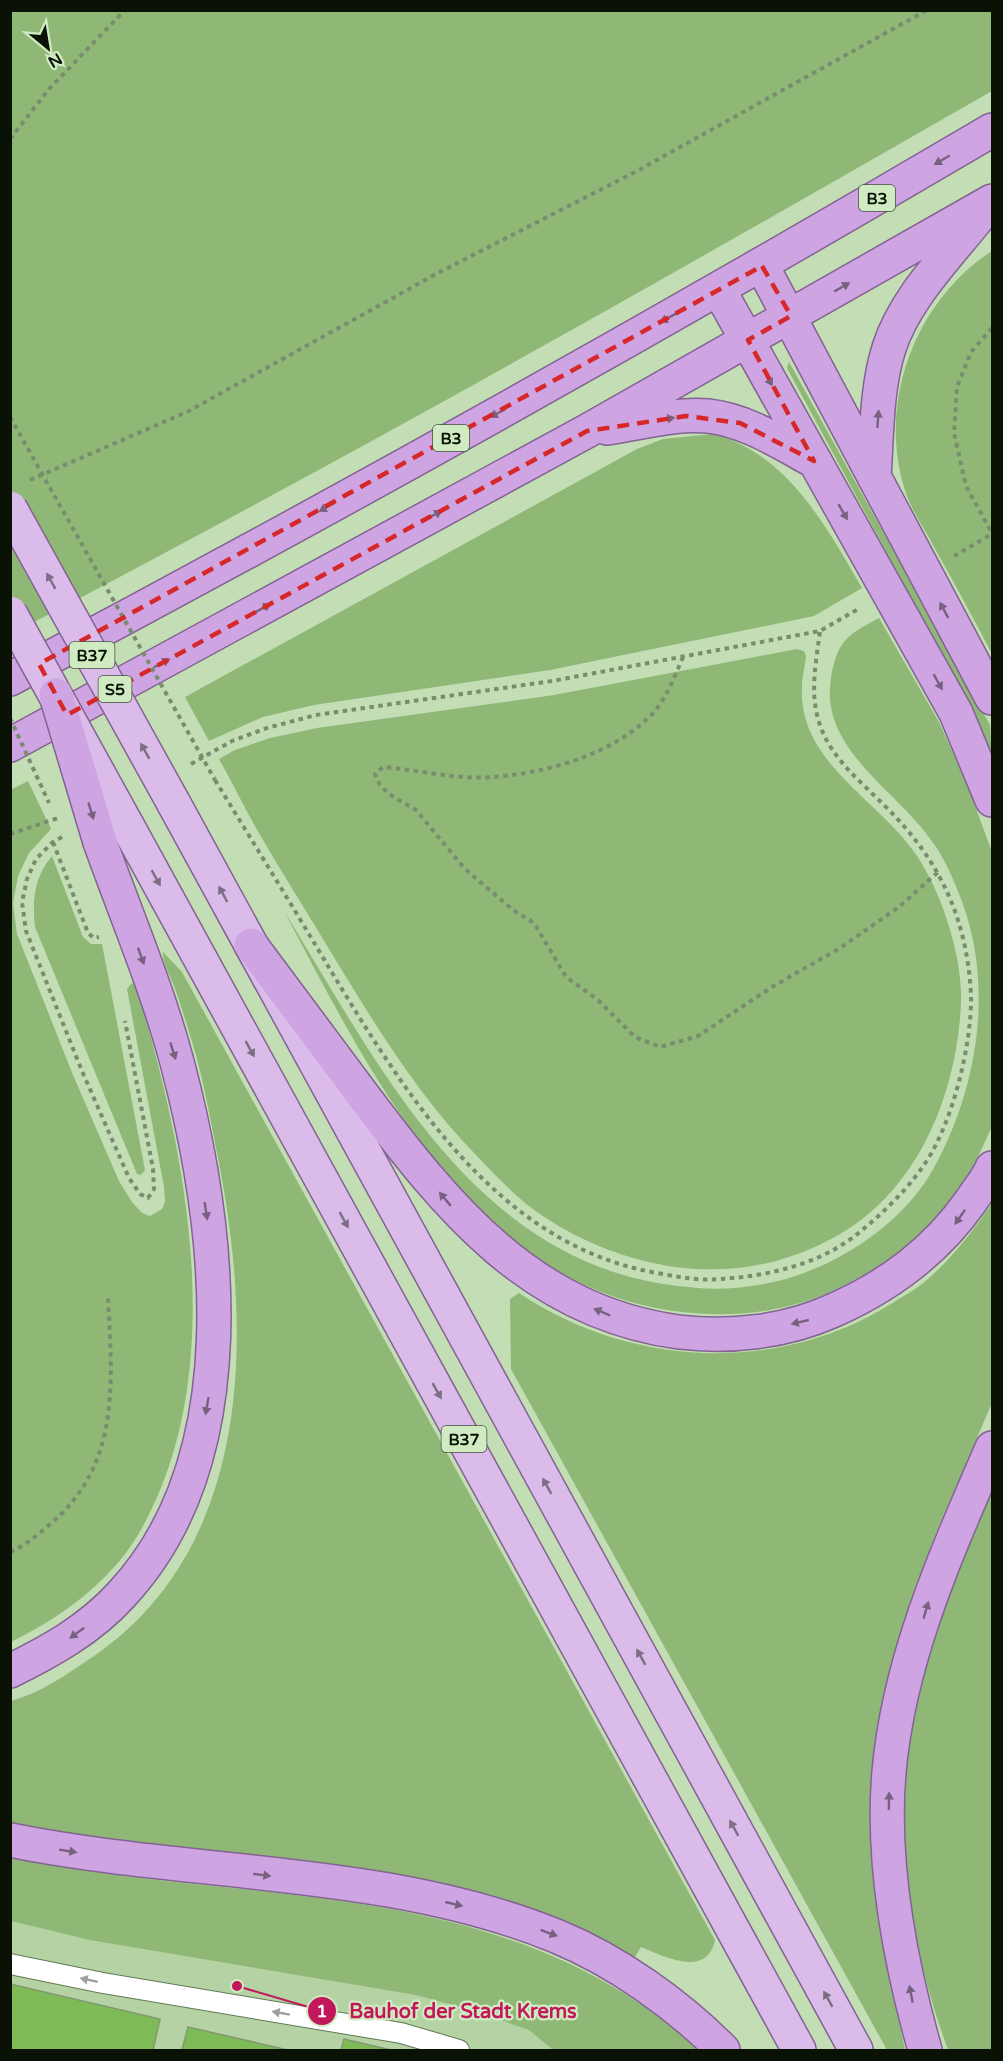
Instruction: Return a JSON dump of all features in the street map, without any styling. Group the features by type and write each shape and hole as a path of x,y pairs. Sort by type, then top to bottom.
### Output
{"highway":[{"name":"B3","path":"10,679 183,587 762,266 993,130"},
{"path":"587,431 991,202"},
{"path":"874,477 879,403 889,347 904,316 921,289 991,202"},
{"path":"762,266 791,316 874,477 993,698"},
{"path":"719,290 956,713 993,800"},
{"path":"587,431 686,416 709,416 740,423 814,461"},
{"name":"S5","path":"10,745 587,431"},
{"path":"10,1671 53,1650 93,1622 122,1595 156,1550 183,1500 199,1447 209,1398 214,1324 209,1233 197,1154 176,1061 92,836 56,695"},
{"path":"251,945 408,1155 453,1208 497,1249 544,1283 617,1318 658,1329 702,1335 755,1333 812,1320 863,1297 914,1265 953,1226 993,1168"},
{"path":"925,2050 894,1910 888,1841 889,1772 903,1690 928,1601 993,1448"},
{"path":"10,1840 102,1856 348,1885 419,1896 494,1914 557,1936 605,1961 663,1998 723,2050"}],"main road":[{"name":"B37","path":"16,496 173,802 856,2050"},
{"name":"B37","path":"10,613 56,695"},
{"name":"B37","path":"92,836 799,2050"}],"lane":[{"path":"10,1964 102,1983 401,2033 459,2050"}],"path":[{"path":"10,139 49,89 124,10"},
{"path":"16,496 189,411 436,274 637,171 927,10"},
{"path":"948,560 993,534 966,486 954,433 957,387 971,352 993,328"},
{"path":"10,417 215,780 402,1084 447,1140 494,1189 539,1227 587,1252 637,1270 699,1281 752,1278 804,1264 851,1240 890,1207 927,1161 950,1111 965,1051 971,997 964,941 949,894 926,850 838,760 820,726 813,690 820,631"},
{"path":"181,770 232,741 267,728 316,715 552,681 820,631 866,605"},
{"path":"684,656 667,692 647,720 582,759 548,769 492,778 383,767 375,774 380,785 389,794 416,810 465,869 513,910 534,923 566,977 597,999 635,1037 660,1047 698,1036 772,987 840,948 899,907 938,872"},
{"path":"10,718 59,824"},
{"path":"63,834 92,836"},
{"path":"92,836 53,842 36,859 27,879 22,902 26,931 82,1071 129,1178 140,1194 148,1198 154,1189 153,1169 124,1014"},
{"path":"53,842 88,933"},
{"path":"10,1552 22,1547 69,1508 101,1453 112,1386 108,1296"}],"highlighted area":[{"path":"762,266 791,316 748,340 814,461 740,423 686,416 587,431 67,715 39,664"}],"shaded area":[{"path":"11,11 992,11 992,91 504,368 258,503 11,634"},
{"path":"992,251 992,654 907,496 898,462 896,427 899,393 908,359 922,327 941,298 965,272"},
{"path":"789,362 990,725 992,757 969,705 787,368"},
{"path":"713,434 739,444 762,457 783,475 819,517 862,588 814,616 550,670 314,705 263,717 209,741 185,697 637,449 663,439"},
{"path":"879,618 939,722 967,784 992,852 992,1126 963,1182 928,1227 883,1263 828,1293 771,1310 712,1314 673,1311 602,1292 539,1259 483,1214 435,1161 391,1101 353,1038 284,911 353,1026 391,1083 432,1138 478,1187 529,1229 586,1262 652,1282 684,1287 715,1289 761,1285 824,1265 869,1239 889,1223 923,1185 951,1132 963,1099 972,1064 977,1029 979,993 976,958 969,923 949,871 937,848 918,824 864,768 849,748 837,727 831,704 833,665 840,647 859,629"},
{"path":"797,649 804,651 806,656 802,679 804,714 813,738 844,779 883,817 917,856 935,888 949,926 955,946 961,985 958,1037 951,1072 941,1105 927,1138 910,1168 888,1195 863,1219 813,1248 773,1262 711,1269 690,1269 652,1263 590,1242 560,1227 527,1205 493,1173 436,1110 399,1060 365,1007 265,844 219,759 235,750 270,738 317,728 554,695"},
{"path":"28,781 51,829 29,853 18,876 13,903 17,934 73,1075 119,1181 132,1202 142,1213 150,1216 162,1209 165,1202 127,989 132,983 136,986 155,1051 184,1191 191,1263 192,1335 185,1405 167,1472 138,1535 113,1569 82,1598 47,1622 11,1642 10,790"},
{"path":"52,856 83,937 91,944 102,944 145,1170 141,1175 137,1174 35,927 34,908 38,881"},
{"path":"163,952 182,972 715,1940 710,1952 703,1959 694,1962 672,1959 641,1947 635,1957 573,1927 531,1910 466,1889 353,1869 124,1842 11,1823 10,1701 43,1688 75,1669 94,1656 148,1609 187,1553 214,1491 230,1425 236,1355 235,1285 228,1215 199,1066"},
{"path":"992,1203 992,1403 940,1523 912,1596 888,1686 872,1844 877,1915 905,2050 887,2050 511,1369 510,1299 519,1293 563,1318 609,1336 657,1348 706,1353 755,1351 803,1342 850,1326 920,1285 954,1253"},
{"path":"992,1488 992,2050 948,2050 927,1983 911,1914 903,1844 904,1774 917,1700 937,1627"},
{"path":"11,1857 89,1871 325,1899 403,1912 479,1930 554,1957 625,1994 675,2027 701,2050 553,2050 529,2030 472,2010 416,1995 90,1940 11,1921"},
{"path":"10,1906 289,1951 612,2050 11,2050"}],"building":[{"path":"10,1984 160,2019 153,2050 10,2050"},
{"path":"188,2027 288,2050 182,2050"},
{"path":"344,2039 391,2050 341,2050"}],"place":[{"name":"Bauhof der Stadt Krems","path":"237,1986"}]}
